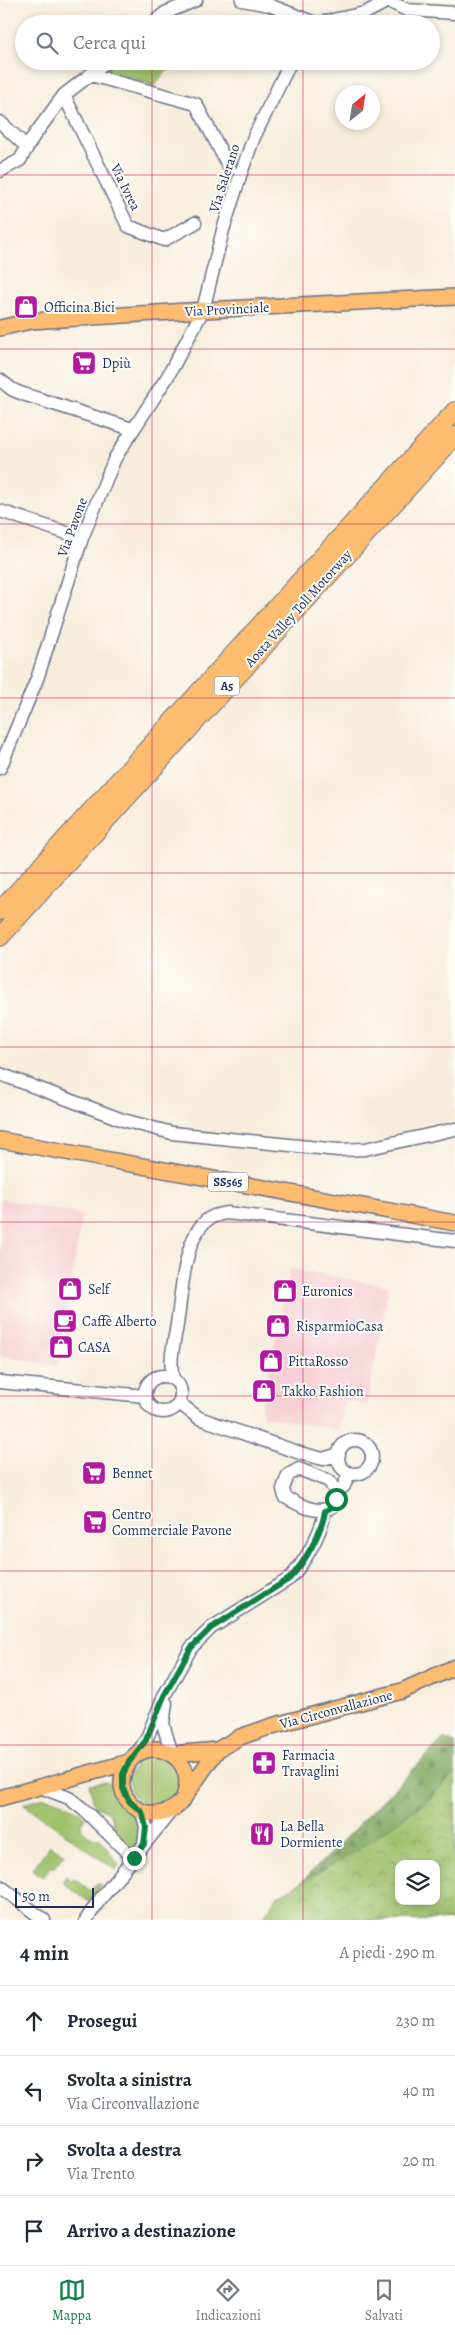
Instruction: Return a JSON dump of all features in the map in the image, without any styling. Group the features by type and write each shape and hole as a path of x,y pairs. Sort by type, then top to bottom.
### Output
{"highway":[{"name":"Aosta Valley Toll Motorway","path":"0,911 455,411"},
{"name":"Aosta Valley Toll Motorway","path":"0,937 455,436"}],"main road":[{"name":"Via Provinciale","path":"0,328 32,322 202,310 455,297"},
{"name":"SS565","path":"0,1140 455,1223"},
{"name":"Via Circonvallazione","path":"0,1798 83,1776 133,1759 150,1750 166,1751 172,1754 217,1750 240,1737 272,1726 402,1691 455,1667"},
{"name":"Via Circonvallazione","path":"171,1811 183,1799 217,1750"},
{"path":"172,1754 179,1760 187,1774 186,1791 183,1799"},
{"path":"123,1788 123,1774 133,1759"},
{"name":"Via Circonvallazione","path":"83,1776 106,1776 123,1788 130,1802 142,1812"},
{"path":"142,1812 156,1814 171,1811"}],"street":[{"path":"163,15 196,0"},
{"path":"242,0 269,5 294,15"},
{"path":"351,15 365,12 389,1 407,10 455,13"},
{"path":"0,171 20,160 64,95 97,70"},
{"name":"Via Salerano","path":"202,310 240,173 254,137 287,70"},
{"path":"91,75 196,104 230,169"},
{"name":"Via Ivrea","path":"64,95 128,226 164,240 195,223"},
{"path":"0,122 27,147"},
{"name":"Via Pavone","path":"0,768 36,678 82,538 115,458 168,376 202,310"},
{"path":"0,380 13,390 23,394 132,429"},
{"path":"0,511 82,538"},
{"path":"0,1074 123,1120 172,1133 338,1150 365,1149 455,1129"},
{"path":"173,1378 171,1353 185,1262 196,1234 212,1217 227,1214 266,1217 455,1241"},
{"path":"168,1376 173,1378 181,1392 179,1403 170,1411 158,1411 149,1406 145,1396 148,1384 156,1377 168,1376"},
{"path":"0,1382 145,1396"},
{"path":"179,1403 199,1418 300,1453 323,1459 339,1454"},
{"path":"355,1440 366,1444 370,1448 372,1458 368,1468 359,1474 349,1473 341,1465 339,1454 345,1444 355,1440"},
{"path":"336,1492 329,1481 299,1469 288,1475 283,1489 285,1497 304,1507 325,1511 332,1507 336,1492 344,1486 349,1473"},
{"path":"133,1759 146,1740 164,1696 191,1648 211,1628 289,1579 299,1569 324,1521 325,1511"},
{"path":"172,1684 163,1712 163,1724 172,1754"},
{"path":"40,1787 69,1798 84,1809 134,1858"},
{"path":"86,1920 98,1902 171,1811"},
{"path":"142,1812 146,1827 144,1844"},
{"path":"0,1886 44,1920"}],"shaded area":[{"path":"0,1199 82,1215 58,1366 0,1356"},
{"path":"290,1269 389,1286 367,1405 345,1400 338,1430 263,1416 261,1409"}],"green space":[{"path":"103,70 167,70 154,86"},
{"path":"444,1738 455,1743 455,1920 274,1920 281,1903"},
{"path":"152,1755 167,1759 174,1765 177,1769 181,1789 170,1805 145,1808 131,1794 128,1778 137,1762"},
{"path":"455,1773 455,1920 262,1920 277,1896 353,1853 428,1801"},
{"path":"106,1782 114,1785 123,1805 137,1818 141,1828 138,1841 132,1850 111,1830 113,1821 110,1814 104,1809 95,1808 89,1784"},
{"path":"44,1798 66,1804 86,1817 81,1826 85,1834 90,1837 99,1838 119,1865 116,1870 23,1804"},
{"path":"50,1845 64,1854 54,1868 51,1866 43,1877 32,1870"},
{"path":"66,1876 71,1880 74,1878 91,1891 97,1883 101,1885 89,1902 62,1882"}],"place":[{"name":"Officina Bici","path":"26,307"},
{"name":"Dpiù","path":"84,363"},
{"name":"Self","path":"70,1289"},
{"name":"Euronics","path":"285,1291"},
{"name":"Caffè Alberto","path":"65,1321"},
{"name":"RisparmioCasa","path":"278,1326"},
{"name":"CASA","path":"61,1347"},
{"name":"PittaRosso","path":"271,1361"},
{"name":"Takko Fashion","path":"264,1391"},
{"name":"Bennet","path":"94,1473"},
{"name":"Centro Commerciale Pavone","path":"95,1522"},
{"name":"Farmacia Travaglini","path":"264,1763"},
{"name":"La Bella Dormiente","path":"262,1834"}],"route":[{"path":"134,1858 144,1844 146,1827 142,1812 135,1808 126,1795 122,1781 123,1774 129,1762 146,1740 158,1708 191,1648 211,1628 289,1579 299,1569 324,1521 325,1511 332,1507 336,1499"}]}
